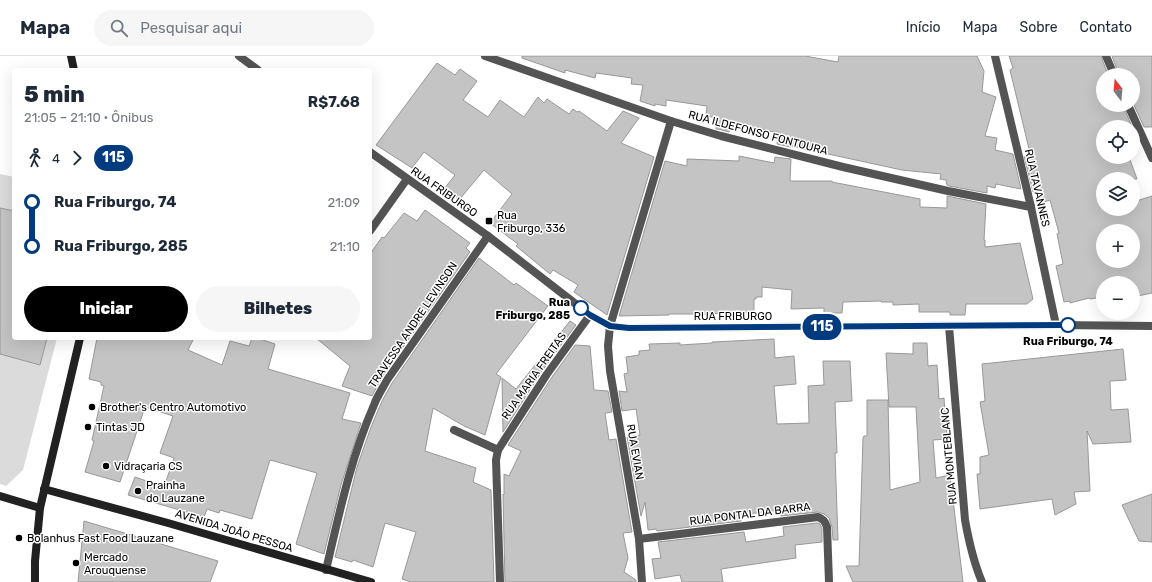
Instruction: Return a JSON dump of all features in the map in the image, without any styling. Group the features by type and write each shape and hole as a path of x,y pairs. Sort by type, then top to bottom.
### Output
{"street":[{"path":"71,56 74,68"},
{"path":"239,56 255,68"},
{"name":"RUA ILDEFONSO FONTOURA","path":"485,56 671,121 721,136 843,167 948,191 1031,207"},
{"name":"RUA TAVANNES","path":"995,56 1031,207 1056,325"},
{"path":"1106,56 1111,68"},
{"path":"1131,112 1152,158"},
{"name":"RUA EVIAN","path":"642,582 639,540 610,371 608,346 610,326 671,121"},
{"name":"RUA FRIBURGO","path":"372,153 488,236 590,315 610,326 637,328 1056,325 1152,326"},
{"path":"372,228 407,179"},
{"name":"TRAVESSA ANDRE LEVINSON","path":"326,570 340,508 359,445 374,403 387,380 488,236"},
{"name":"RUA MARIA FREITAS","path":"500,582 496,460 498,450 547,374 590,315"},
{"name":"RUA MONTEBLANC","path":"949,326 965,520 974,564 982,582"},
{"path":"35,582 35,561 40,508 80,340"},
{"path":"454,430 498,450"},
{"name":"AVENIDA JOÃO PESSOA","path":"44,489 168,523 371,582"},
{"path":"0,496 40,508"},
{"name":"RUA PONTAL DA BARRA","path":"639,540 818,517 823,519 827,527 829,582"}],"shaded area":[{"path":"0,174 12,177 12,340 56,340 23,470 6,486 0,484"}],"building":[{"path":"522,56 805,56 838,62 839,56 977,56 984,71 982,92 996,97 985,136 997,138 995,150 1013,154 1021,189 996,184 995,188 987,186 987,193 949,186 947,185 946,180 940,179 941,174 902,170 777,144 778,132 731,123 729,132 716,129 717,118 706,116 707,106 666,100 666,106 655,104 655,106 640,101 643,85 631,84 632,78 596,73 595,78 565,70 565,73 522,58"},
{"path":"1009,56 1101,56 1105,68 1096,68 1096,112 1126,112 1129,120 1096,120 1096,164 1132,164 1134,172 1096,172 1096,216 1140,216 1140,200 1152,196 1152,293 1140,296 1140,276 1096,276 1096,298 1089,298 1070,303 1070,301 1064,302 1056,266 1063,264 1057,234 1059,233 1050,200 1041,203 1039,193 1033,192 1024,156 1031,157 1010,70 1013,68"},
{"path":"1112,56 1152,56 1152,127 1144,127 1137,112 1140,112 1140,68 1116,68"},
{"path":"437,63 455,75 460,69 477,81 463,100 488,117 500,100 524,117 538,97 544,103 547,99 569,114 573,109 577,112 579,111 607,131 623,111 639,118 621,143 654,157 607,315 574,292 578,285 553,270 550,274 516,246 518,244 490,223 512,194 484,170 459,200 444,189 455,175 424,152 412,168 376,145"},
{"path":"739,156 774,163 775,157 791,159 790,181 832,181 920,199 920,207 947,208 947,196 986,204 985,247 1020,243 1033,299 1027,304 966,304 965,315 950,315 950,312 919,312 919,304 893,305 893,302 881,301 843,302 842,313 824,313 824,308 791,309 792,290 762,287 762,297 756,297 756,299 754,299 754,312 619,316 665,161 687,166 687,159 739,161"},
{"path":"0,208 12,211 12,340 46,340 40,365 0,354"},
{"path":"425,210 470,243 466,248 470,252 382,377 372,396 342,386 350,366 318,340 372,340 372,251 382,237 384,238 404,213 417,221"},
{"path":"479,258 514,285 516,283 548,306 496,374 501,377 485,435 464,426 433,408 425,451 476,468 473,482 491,490 494,582 411,582 402,579 416,532 385,523 373,567 353,560 352,562 335,557 357,467 382,401 392,383"},
{"path":"570,321 576,325 542,371 503,432 502,378 516,389"},
{"path":"774,339 775,358 794,356 796,384 774,386 777,424 809,423 808,386 824,385 823,361 850,361 852,401 835,402 838,540 833,540 832,527 829,518 824,514 818,512 781,516 780,510 740,515 741,521 657,531 656,529 648,530 645,502 641,516 627,437 640,435 636,409 622,411 619,391 627,392 624,374 628,373 626,357 639,355 639,351 650,350 649,344 680,343 680,345"},
{"path":"97,340 193,340 188,350 222,365 230,341 249,346 251,340 263,340 275,344 268,369 350,393 342,419 361,423 341,485 324,554 296,544 317,473 270,460 252,519 220,510 219,513 207,509 204,517 128,495 135,477 164,487 174,458 160,453 173,416 145,407 120,482 85,472 94,441 92,440 104,386 101,385 101,382 89,379"},
{"path":"913,343 927,343 928,366 937,365 939,399 944,398 947,439 933,440 936,478 950,475 963,582 853,582 846,566 859,566 863,438 864,436 867,436 867,400 888,400 890,490 920,482 916,407 889,407 886,353 913,354"},
{"path":"575,345 590,346 594,390 608,391 612,412 605,413 609,440 616,439 632,532 623,533 628,558 624,572 636,580 636,582 505,582 504,474 509,476 521,451 508,445 552,377"},
{"path":"1123,349 1126,380 1110,381 1111,410 1128,409 1131,442 1093,444 1087,431 1090,491 1074,492 1076,504 1055,515 1052,499 980,509 977,474 980,474 980,457 989,455 980,402 985,401 982,364"},
{"path":"1152,494 1152,542 1139,541 1122,505"},
{"path":"84,521 218,561 210,582 78,582"},
{"path":"817,523 820,524 822,528 822,542 795,545 796,558 721,569 723,582 682,582 680,575 655,579 652,559 661,558 658,542 744,532 746,542 784,536 783,527"}],"bus line":[{"name":"115","path":"581,308 590,315 610,326 629,328 1068,325"}],"place":[{"name":"Rua Friburgo, 336","path":"489,221"},
{"name":"Rua Friburgo, 285","path":"581,308"},
{"name":"Rua Friburgo, 74","path":"1068,325"},
{"name":"Brother's Centro Automotivo","path":"92,407"},
{"name":"Tintas JD","path":"88,427"},
{"name":"Vidraçaria CS","path":"106,466"},
{"name":"Prainha do Lauzane","path":"138,491"},
{"name":"Bolanhus Fast Food Lauzane","path":"19,538"},
{"name":"Mercado Arouquense","path":"76,563"}]}
